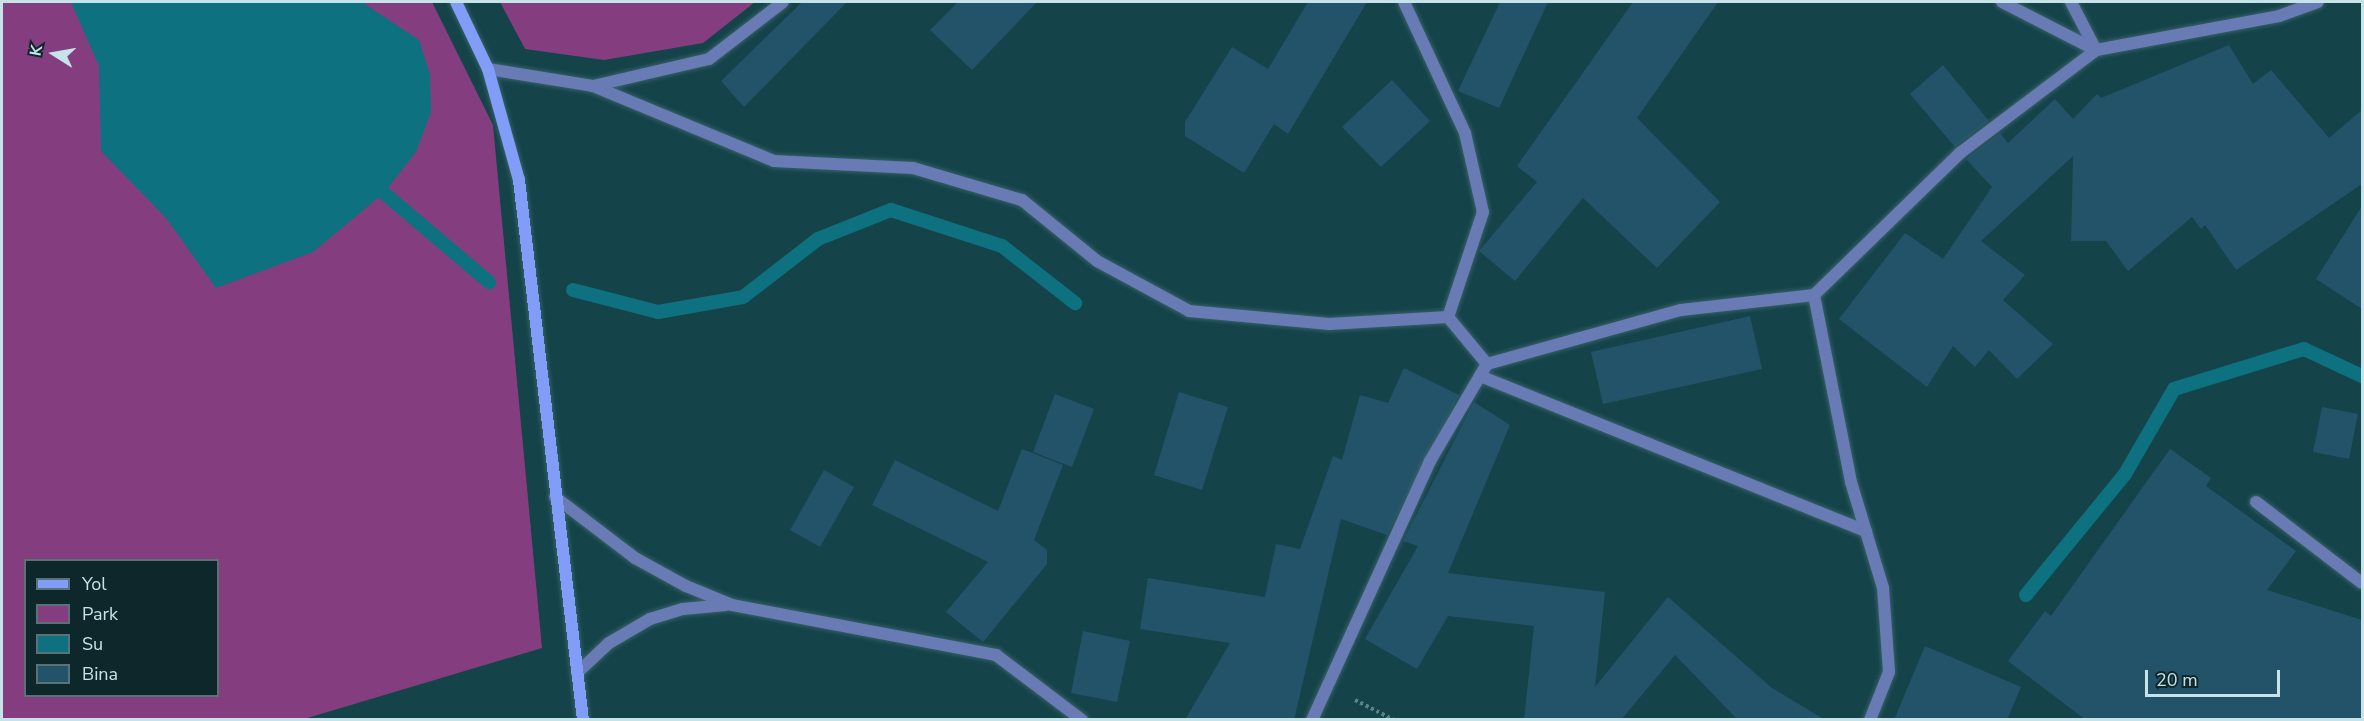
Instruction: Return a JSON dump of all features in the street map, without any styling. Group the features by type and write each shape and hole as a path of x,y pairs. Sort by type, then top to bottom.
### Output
{"street":[{"path":"456,2 488,69 505,119 533,260 555,497 583,720"},
{"path":"593,86 709,60 783,2"},
{"path":"1404,2 1465,133 1483,212 1448,317"},
{"path":"2002,2 2096,50"},
{"path":"2071,2 2096,50"},
{"path":"1312,720 1430,461 1487,364 1681,310 1814,295 1960,153 2096,50 2279,16 2318,2"},
{"path":"488,69 593,86 774,161 913,168 1022,200 1097,261 1189,311 1329,324 1448,317"},
{"path":"1814,295 1866,531 1883,588 1889,672 1870,720"},
{"path":"1448,317 1487,364"},
{"path":"1480,376 1866,531"},
{"path":"555,497 635,558 732,605 996,655 1082,720"},
{"path":"2256,502 2362,583"},
{"path":"577,673 609,643 650,619 683,609 732,605"}],"path":[{"path":"1327,686 1395,720"}],"green space":[{"path":"2,2 432,2 493,125 542,648 304,719 2,719"},
{"path":"500,2 755,2 703,43 604,60 525,49"}],"water":[{"path":"71,2 362,2 419,40 430,74 431,112 416,152 384,193 313,252 216,288 166,218 101,151 99,66"}],"building":[{"path":"802,2 847,2 744,107 721,81"},
{"path":"958,2 1037,2 972,70 930,30"},
{"path":"1308,2 1367,2 1288,134 1274,124 1244,173 1185,136 1185,122 1232,47 1268,69"},
{"path":"1500,2 1548,2 1499,108 1458,91"},
{"path":"1633,2 1718,2 1637,118 1720,202 1657,268 1583,198 1515,281 1479,251 1537,182 1517,166"},
{"path":"2229,45 2253,84 2271,70 2329,138 2362,110 2362,184 2236,270 2205,225 2201,229 2192,217 2128,271 2106,241 2071,241 2073,156 1981,241 2025,275 2003,300 2053,344 2017,379 1989,350 1975,367 1953,346 1927,387 1839,319 1905,233 1943,259 1992,187 1966,159 2000,133 2008,143 2055,99 2073,119 2097,94 2101,98"},
{"path":"1943,65 1989,121 1955,147 1910,94"},
{"path":"1392,80 1430,121 1381,167 1342,127"},
{"path":"2362,206 2362,309 2316,279"},
{"path":"1750,316 1762,369 1603,404 1591,352"},
{"path":"1404,368 1459,395 1387,535 1341,519 1294,720 1185,720 1230,643 1140,629 1148,578 1265,597 1276,544 1300,549 1333,456 1342,460 1360,395 1388,403"},
{"path":"1179,392 1228,407 1202,490 1154,475"},
{"path":"1055,394 1094,409 1072,467 1033,452"},
{"path":"1474,402 1510,425 1448,573 1605,592 1595,687 1668,597 1772,688 1825,720 1738,720 1675,655 1621,720 1524,720 1534,626 1448,616 1417,669 1365,639 1418,546 1403,541"},
{"path":"2322,407 2358,414 2349,459 2313,452"},
{"path":"1022,449 1063,465 1034,540 1047,550 1047,564 983,642 946,612 988,562 872,505 895,460 998,511"},
{"path":"2170,449 2211,478 2206,486 2296,551 2267,590 2362,620 2362,720 2086,720 2008,661 2045,611 2051,616"},
{"path":"824,470 854,487 820,547 790,530"},
{"path":"1083,631 1130,641 1117,702 1071,693"},
{"path":"1925,646 2021,687 2007,720 1894,720"}],"waterway":[{"path":"384,193 489,282"},
{"path":"573,290 658,312 743,297 818,239 891,210 1002,246 1075,303"},
{"path":"2026,595 2125,474 2174,389 2304,349 2362,376"}]}
